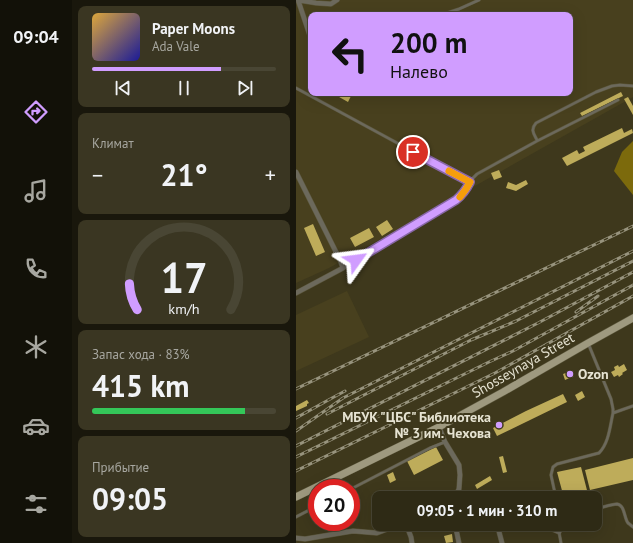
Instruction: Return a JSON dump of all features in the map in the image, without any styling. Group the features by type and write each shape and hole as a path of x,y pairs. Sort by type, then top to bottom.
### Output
{"main road":[{"name":"Shosseynaya Street","path":"296,497 439,427 633,318"}],"street":[{"path":"297,0 316,4 331,4 337,0"},
{"path":"297,0 308,31"},
{"path":"296,172 343,268 296,293"},
{"path":"439,427 445,442 459,465 460,475 458,491"},
{"path":"296,538 306,541 353,531 376,533 382,531"},
{"path":"409,531 412,543"},
{"path":"456,531 459,543"},
{"path":"499,531 502,543"}],"lane":[{"path":"450,12 479,0"},
{"path":"537,140 532,130 536,123 596,92 612,86 633,86"},
{"path":"296,88 308,94"},
{"path":"311,96 470,182"},
{"path":"343,268 456,200 462,195 477,174 537,140 618,100"},
{"path":"554,491 551,475 553,467 557,464 599,453 606,443 613,413 611,399 588,343"},
{"path":"613,413 633,406"},
{"path":"360,484 430,448 445,442"},
{"path":"602,507 616,504 620,505 623,508 624,516 628,523 633,527"},
{"path":"296,517 308,511"},
{"path":"559,532 560,543"}],"shaded area":[{"path":"296,0 633,0 633,97 329,268 296,283"},
{"path":"633,141 633,195 614,171 622,152"},
{"path":"347,291 369,337 296,371 296,315"}],"building":[{"path":"621,92 623,96 582,116 580,113"},
{"path":"337,96 351,96 348,102"},
{"path":"628,97 633,106 633,115 624,99"},
{"path":"622,128 624,133 632,129 633,133 567,166 562,158 577,150 579,154 585,151 583,147"},
{"path":"499,170 502,177 494,180 491,173"},
{"path":"526,180 528,184 516,191 506,188 508,182 516,185"},
{"path":"387,220 393,229 382,236 376,227"},
{"path":"313,224 325,252 316,256 304,228"},
{"path":"369,228 374,237 355,247 350,238"},
{"path":"624,364 627,370 619,377 618,375 614,377 611,372 615,370 614,367 618,365 619,367"},
{"path":"571,371 574,376 565,380 563,374"},
{"path":"582,391 585,397 578,401 575,395"},
{"path":"563,394 567,402 497,436 493,428"},
{"path":"307,400 309,403 307,406 296,411 296,406"},
{"path":"436,447 443,460 414,475 407,461"},
{"path":"503,456 507,472 503,473 499,457"},
{"path":"633,458 633,480 590,490 585,470"},
{"path":"581,467 587,491 562,491 557,472"},
{"path":"393,472 396,480 390,483 387,475"},
{"path":"490,476 492,480 477,489 475,485"},
{"path":"452,534 453,542 446,543 444,536"}],"railway":[{"path":"296,389 633,226"},
{"path":"296,431 343,398 633,251"},
{"path":"327,414 471,340 516,321 633,261"},
{"path":"296,446 538,323 633,272"},
{"path":"296,457 513,351 633,285"},
{"path":"576,312 598,296"},
{"path":"296,471 495,373 633,296"},
{"path":"296,418 345,391"}],"slow traffic":[{"path":"449,171 470,182 460,197"}],"place":[{"name":"Ozon","path":"570,374"},
{"name":"МБУК \"ЦБС\" Библиотека № 3 им. Чехова","path":"499,425"}],"route":[{"path":"356,260 456,200 462,195 470,182 413,152"}]}
